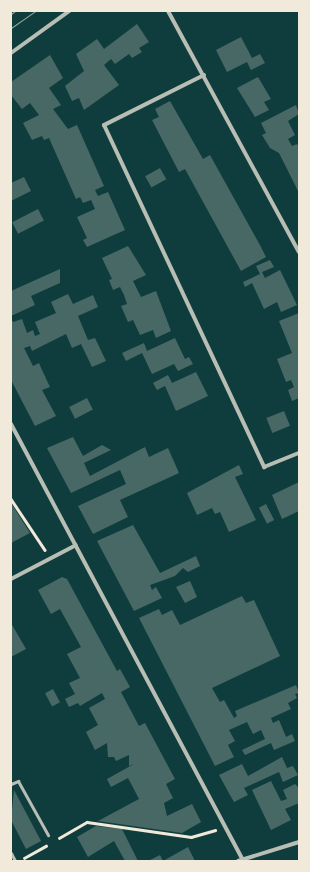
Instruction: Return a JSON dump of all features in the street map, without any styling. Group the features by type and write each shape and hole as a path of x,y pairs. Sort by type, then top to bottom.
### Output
{"street":[{"path":"11,53 69,11"},
{"path":"168,11 299,252"},
{"path":"204,75 104,125 264,467 299,453"},
{"path":"11,424 226,828 241,860 299,842"},
{"path":"11,579 76,545"}],"lane":[{"path":"11,784 18,781 48,835"},
{"path":"11,853 16,861"}],"path":[{"path":"11,499 26,525 51,557"},
{"path":"19,861 87,822 191,837 226,828"}],"building":[{"path":"137,24 149,42 139,48 142,52 132,58 129,54 115,64 111,59 104,65 119,85 84,110 79,98 72,101 65,86 84,71 76,54 97,39 104,49"},
{"path":"241,37 252,58 260,54 265,63 251,70 247,62 227,72 216,50"},
{"path":"50,55 63,78 49,88 61,105 53,109 68,129 77,125 104,186 95,190 98,196 108,192 125,230 87,247 83,240 87,238 77,217 95,209 91,200 83,203 80,197 76,199 49,138 44,140 42,136 32,140 23,123 39,115 30,103 22,109 11,95 11,82"},
{"path":"258,77 271,99 264,102 269,110 255,117 237,88"},
{"path":"170,101 203,159 210,155 266,257 241,271 185,169 179,172 152,120 159,117 155,109"},
{"path":"296,105 299,114 288,121 295,135 288,139 292,146 297,144 299,148 299,193 279,153 270,148 262,135 266,133 261,123"},
{"path":"160,168 166,179 151,188 145,176"},
{"path":"24,177 31,191 11,201 11,183"},
{"path":"38,209 44,221 18,234 12,222"},
{"path":"128,246 146,275 133,281 141,297 156,291 171,331 156,338 153,330 140,335 133,320 128,322 121,306 127,304 124,295 120,287 113,290 109,280 112,279 102,258"},
{"path":"270,260 274,267 262,272 265,278 280,270 297,305 281,312 277,302 264,309 252,283 245,287 243,282 260,274 256,266"},
{"path":"60,269 60,283 31,296 35,305 11,316 11,291"},
{"path":"68,294 73,304 93,295 98,307 78,316 88,340 95,338 106,361 92,367 81,344 72,348 66,334 32,351 30,346 24,348 33,366 39,363 50,387 42,390 56,416 35,426 11,380 11,319 13,322 22,319 27,333 33,330 35,336 40,334 35,322 56,313 51,302"},
{"path":"299,313 299,398 292,401 288,390 294,387 291,380 286,382 277,359 292,353 279,321"},
{"path":"175,338 185,359 189,357 193,364 178,371 174,364 152,374 142,353 126,361 122,353 144,343 147,351"},
{"path":"196,372 208,396 176,411 165,386 157,390 153,383 168,375 172,383"},
{"path":"87,398 93,410 75,419 69,407"},
{"path":"284,411 290,426 272,433 266,418"},
{"path":"73,437 83,456 102,445 111,450 84,463 90,476 145,447 149,457 168,448 179,473 120,500 128,517 93,534 78,506 126,484 120,470 71,493 47,448"},
{"path":"239,465 243,474 235,477 256,520 229,532 220,512 215,514 212,508 197,515 187,493"},
{"path":"299,482 299,511 282,519 272,495"},
{"path":"11,503 30,533 11,543"},
{"path":"266,504 274,520 267,524 259,508"},
{"path":"133,525 160,573 196,556 200,566 188,572 183,568 175,576 150,585 152,590 156,587 162,598 134,611 97,541"},
{"path":"62,577 67,579 117,671 120,669 130,687 121,692 139,726 145,723 175,779 166,784 173,798 164,803 167,816 192,804 201,822 182,833 98,821 139,799 128,778 111,787 107,779 134,764 129,766 129,755 116,761 114,757 108,757 107,743 95,750 86,732 98,725 89,708 105,699 102,693 80,706 78,703 69,707 65,699 75,694 69,683 80,678 67,654 81,647 60,609 51,614 38,590"},
{"path":"190,581 197,597 185,603 176,587"},
{"path":"242,596 246,603 254,600 280,656 212,688 220,702 224,700 234,718 237,716 235,711 296,685 299,693 295,694 297,698 288,703 291,709 271,718 273,723 279,720 286,737 292,734 295,741 274,750 271,743 245,755 242,750 265,739 261,730 253,734 247,722 229,730 235,741 228,745 234,757 215,766 139,618 159,609 162,615 172,610 180,625"},
{"path":"11,623 26,649 11,657"},
{"path":"53,689 60,702 52,706 45,693"},
{"path":"282,757 287,768 293,766 298,775 283,782 279,772 244,788 248,795 234,802 219,775 242,764 248,776"},
{"path":"271,781 281,801 287,799 283,790 295,784 299,788 299,803 285,809 291,820 271,830 252,790"},
{"path":"14,790 41,841 26,849 11,820"},
{"path":"96,826 122,829 138,861 125,861 114,841 88,857 77,837"},
{"path":"188,847 195,861 163,861"},
{"path":"160,855 163,861 148,861"}],"tram line":[{"path":"11,14 15,11"},
{"path":"11,28 35,11"}]}
